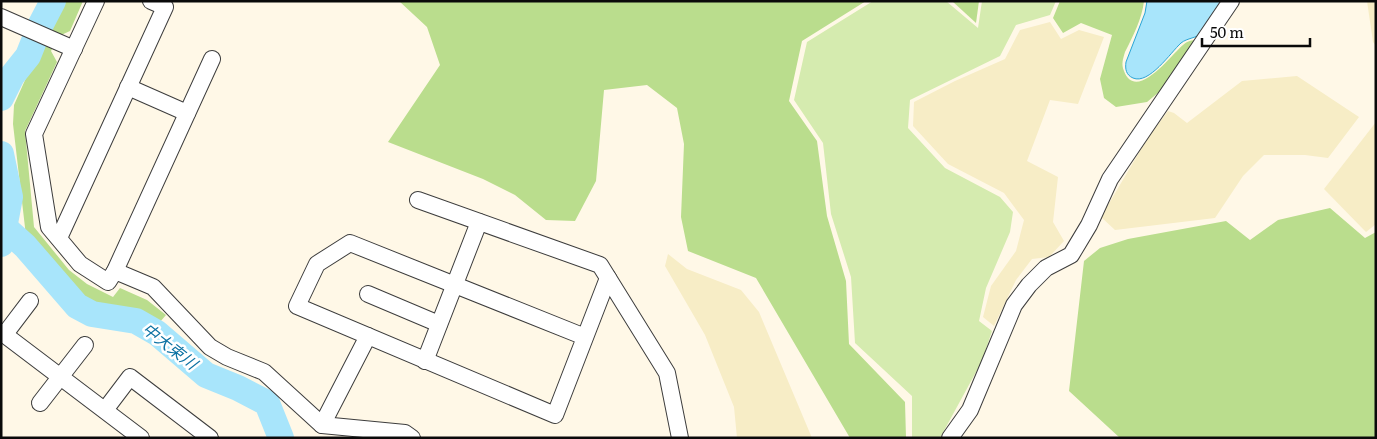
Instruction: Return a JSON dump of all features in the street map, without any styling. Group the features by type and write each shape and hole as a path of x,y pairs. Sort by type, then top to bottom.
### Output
{"street":[{"path":"96,1 34,134 50,227 80,264 108,282 115,271 212,59"},
{"path":"58,238 165,7 151,1"},
{"path":"950,438 970,410 1014,305 1046,268 1071,255 1089,225 1110,179 1231,1"},
{"path":"1,17 74,50"},
{"path":"128,87 187,113"},
{"path":"418,200 600,265 667,373 680,438"},
{"path":"425,360 479,222"},
{"path":"585,337 350,243 317,264 298,306 555,415 608,278"},
{"path":"115,271 153,287 210,347 227,357 264,372 322,425 405,433 412,438"},
{"path":"368,294 439,324"},
{"path":"30,301 3,333 141,438"},
{"path":"322,425 368,336"},
{"path":"40,403 85,345"},
{"path":"105,410 130,377 210,438"}],"shaded area":[{"path":"1367,1 1376,1 1376,46 1373,42"},
{"path":"1050,22 1061,39 1079,30 1104,37 1078,104 1050,100 1027,161 1058,177 1053,222 1064,241 1049,257 1032,259 1016,280 994,326 983,317 991,286 1016,251 1024,220 1004,193 948,164 913,126 914,102 1005,59 1020,30"},
{"path":"1297,76 1359,117 1328,158 1305,155 1264,155 1243,176 1215,218 1115,230 1101,217 1147,139 1168,111 1174,113 1187,123 1242,81"},
{"path":"1376,122 1376,224 1366,232 1324,189"},
{"path":"668,254 687,269 741,290 759,312 812,438 737,438 734,407 705,335 665,266"}],"green space":[{"path":"62,1 83,1 70,31 59,36 51,51 57,62 25,131 34,227 69,270 87,284 113,297 120,288 147,300 166,315 160,322 142,314 92,304 74,292 26,236 13,124 14,105"},
{"path":"399,1 866,1 802,41 789,101 817,141 827,216 846,281 849,344 905,402 906,438 850,438 756,278 688,251 681,217 684,144 677,108 647,85 604,90 596,181 575,221 546,220 515,195 483,179 388,142 440,65 427,27"},
{"path":"873,1 946,1 978,28 982,1 1056,1 1050,15 1016,25 1000,56 910,100 908,128 945,168 1000,197 1013,212 1010,232 986,288 979,321 992,331 982,361 940,438 912,438 912,396 855,343 851,277 831,214 823,143 794,100 807,42"},
{"path":"952,1 979,1 976,23"},
{"path":"1060,1 1144,1 1139,21 1125,52 1123,62 1124,71 1130,79 1137,82 1145,79 1163,66 1185,44 1197,40 1165,87 1147,102 1116,107 1104,98 1100,79 1112,35 1081,23 1063,33 1053,18"},
{"path":"1330,208 1365,238 1376,232 1376,438 1120,438 1069,391 1084,261 1100,248 1128,239 1226,221 1250,240 1278,220"}],"water":[{"path":"1147,1 1224,1 1202,33 1181,43 1153,72 1139,79 1133,78 1126,72 1126,62 1145,13"}],"waterway":[{"path":"1,98 12,76 28,56 53,1"},
{"path":"1,154 10,197 1,244"},
{"name":"中大束川","path":"5,228 25,246 77,306 92,314 136,321 157,333 206,375 238,388 267,403 281,438"}]}
